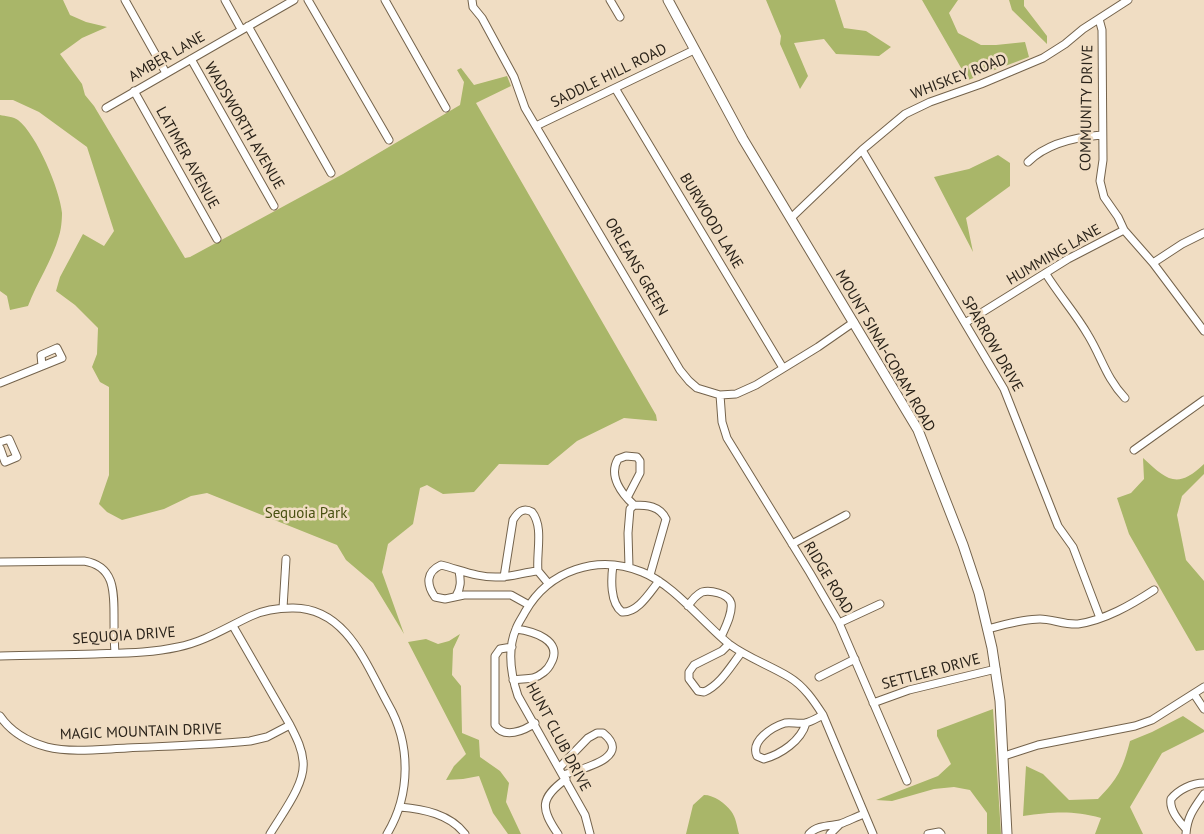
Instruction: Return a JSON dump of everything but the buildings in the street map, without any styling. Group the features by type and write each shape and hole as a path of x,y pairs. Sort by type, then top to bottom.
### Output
{"main road":[{"name":"MOUNT SINAI-CORAM ROAD","path":"668,0 743,139 918,430 963,545 979,593 987,629 996,670 1004,756 1007,834"}],"street":[{"path":"124,0 166,73"},
{"path":"225,0 245,28 331,173"},
{"name":"AMBER LANE","path":"106,108 294,0"},
{"path":"308,0 389,140"},
{"path":"385,0 446,108"},
{"name":"ORLEANS GREEN","path":"472,0 514,77 525,108 680,370 689,382 697,388 720,395 736,394 818,347 854,322"},
{"path":"610,0 620,16"},
{"name":"WHISKEY ROAD","path":"791,218 862,150 905,114 930,102 981,84 1044,58 1083,29 1128,0"},
{"name":"COMMUNITY DRIVE","path":"1099,19 1102,30 1103,160 1100,181 1104,197"},
{"name":"SADDLE HILL ROAD","path":"536,126 694,50"},
{"name":"WADSWORTH AVENUE","path":"190,59 274,206"},
{"name":"BURWOOD LANE","path":"615,88 783,368"},
{"name":"LATIMER AVENUE","path":"134,91 217,239"},
{"path":"1028,162 1038,152 1078,137 1102,135"},
{"name":"SPARROW DRIVE","path":"862,150 1004,389 1058,526 1073,547 1100,618"},
{"name":"HUMMING LANE","path":"965,323 1068,259 1124,230 1118,217 1104,197"},
{"path":"1124,230 1153,263 1204,331"},
{"path":"1153,263 1182,244 1204,233"},
{"path":"1046,274 1082,324 1114,386 1125,398"},
{"path":"0,383 42,366"},
{"name":"RIDGE ROAD","path":"720,395 722,422 727,438 839,623 907,781"},
{"path":"1134,450 1204,400"},
{"path":"0,442 9,439 17,457 5,462 0,448"},
{"path":"627,498 640,473 640,461 637,457 626,456 618,459 616,461 616,477 621,492 627,498 634,505 654,507 666,519 650,575"},
{"path":"629,567 629,516 630,509 634,505"},
{"path":"504,577 513,520 518,512 524,510 532,512 538,521 538,571 548,583"},
{"path":"792,544 846,515"},
{"path":"283,608 286,559"},
{"path":"0,562 90,562 103,570 110,581 114,594 115,653"},
{"path":"529,605 511,595 464,595 445,599 435,597 429,587 428,578 431,572 441,565 472,575 504,577 538,571"},
{"path":"613,565 614,601 617,608 622,612 630,612 636,607 659,581"},
{"name":"HUNT CLUB DRIVE","path":"590,834 585,815 518,696 513,680 512,647 516,629 529,605 548,583 570,570 585,566 613,565 629,567 650,575 688,606 729,644 741,653 790,678 812,697 823,715 873,834"},
{"path":"456,596 461,583 459,571"},
{"path":"987,629 1041,619 1078,624 1100,618 1129,606 1154,590"},
{"path":"688,606 702,592 712,592 727,597 730,600 729,616 721,637"},
{"path":"839,623 880,604"},
{"name":"SEQUOIA DRIVE","path":"0,656 160,651 197,642 261,612 283,608 305,609 324,614 347,634 360,653 394,715 402,738 406,759 400,806 387,834"},
{"path":"233,626 290,725 302,752 304,770 300,783 270,834"},
{"path":"513,680 532,678 539,675 550,666 554,653 552,645 544,637 530,631 516,629"},
{"path":"729,644 722,651 694,665 690,669 690,679 698,691 704,692 719,681 741,653"},
{"path":"512,647 500,649 495,656 496,725 500,731 509,733 526,730 534,723"},
{"path":"819,677 855,660"},
{"name":"SETTLER DRIVE","path":"873,702 909,690 996,670"},
{"path":"1004,756 1038,745 1135,726 1152,720 1204,687"},
{"path":"1194,694 1204,708"},
{"path":"806,723 804,730 784,750 764,759 757,756 756,744 777,727 791,722 806,723 823,715"},
{"name":"MAGIC MOUNTAIN DRIVE","path":"1,720 24,738 59,749 107,749 250,741 267,737 290,725"},
{"path":"558,834 547,814 546,800 551,790 564,777 606,759 613,749 611,742 603,733 594,734 559,768"},
{"path":"1186,831 1171,807 1171,799 1192,785 1204,783"},
{"path":"1186,831 1191,811 1204,794"},
{"path":"400,806 433,813 453,822 465,834"},
{"path":"809,834 818,828 840,824 864,814"},
{"path":"830,834 840,824"},
{"path":"928,834 933,832 941,834"}],"green space":[{"name":"Sequoia Park","path":"0,0 63,0 70,15 86,22 107,27 82,38 60,54 82,84 85,95 94,106 185,258 343,174 460,105 464,82 457,70 461,68 474,85 507,76 511,86 476,103 656,415 657,421 624,418 577,441 548,465 499,464 474,492 443,494 427,485 420,488 413,524 388,544 382,572 404,634 373,583 346,560 337,545 207,493 191,496 164,509 122,520 107,512 99,504 109,475 109,387 100,382 92,367 97,354 98,328 75,305 56,291 60,277 83,234 104,246 114,231 87,147 39,112 13,100 0,100"},
{"path":"766,0 835,0 844,28 866,31 891,47 879,56 836,54 824,39 794,43 808,76 800,89 780,44 781,36"},
{"path":"922,0 958,0 949,13 958,33 981,45 1025,42 1029,57 968,80"},
{"path":"1009,0 1024,0 1024,6 1047,36 1047,44 1012,10"},
{"path":"0,115 18,120 33,138 52,177 62,213 62,222 56,245 28,306 10,310 7,296 0,291"},
{"path":"998,155 1010,163 1010,186 966,218 973,252 934,177 969,169"},
{"path":"1143,458 1159,472 1172,479 1186,477 1204,464 1204,474 1182,496 1177,515 1186,560 1204,581 1204,650 1196,651 1129,534 1117,498 1131,493 1144,479"},
{"path":"460,634 453,649 452,675 461,686 462,733 479,740 480,757 500,771 509,783 506,802 521,834 508,834 493,813 479,776 446,780 454,766 466,754 408,642 426,639 438,644 449,641"},
{"path":"993,709 1001,834 987,834 987,813 970,790 954,787 934,789 892,801 876,800 938,776 951,764 937,736 937,730"},
{"path":"1183,716 1204,730 1204,732 1162,753 1130,807 1143,834 1095,834 1101,818 1081,814 1053,813 1023,816 1026,766 1043,774 1069,800 1098,799 1119,773 1130,741"},
{"path":"704,795 715,798 729,808 733,813 739,834 686,834 693,805"}]}
